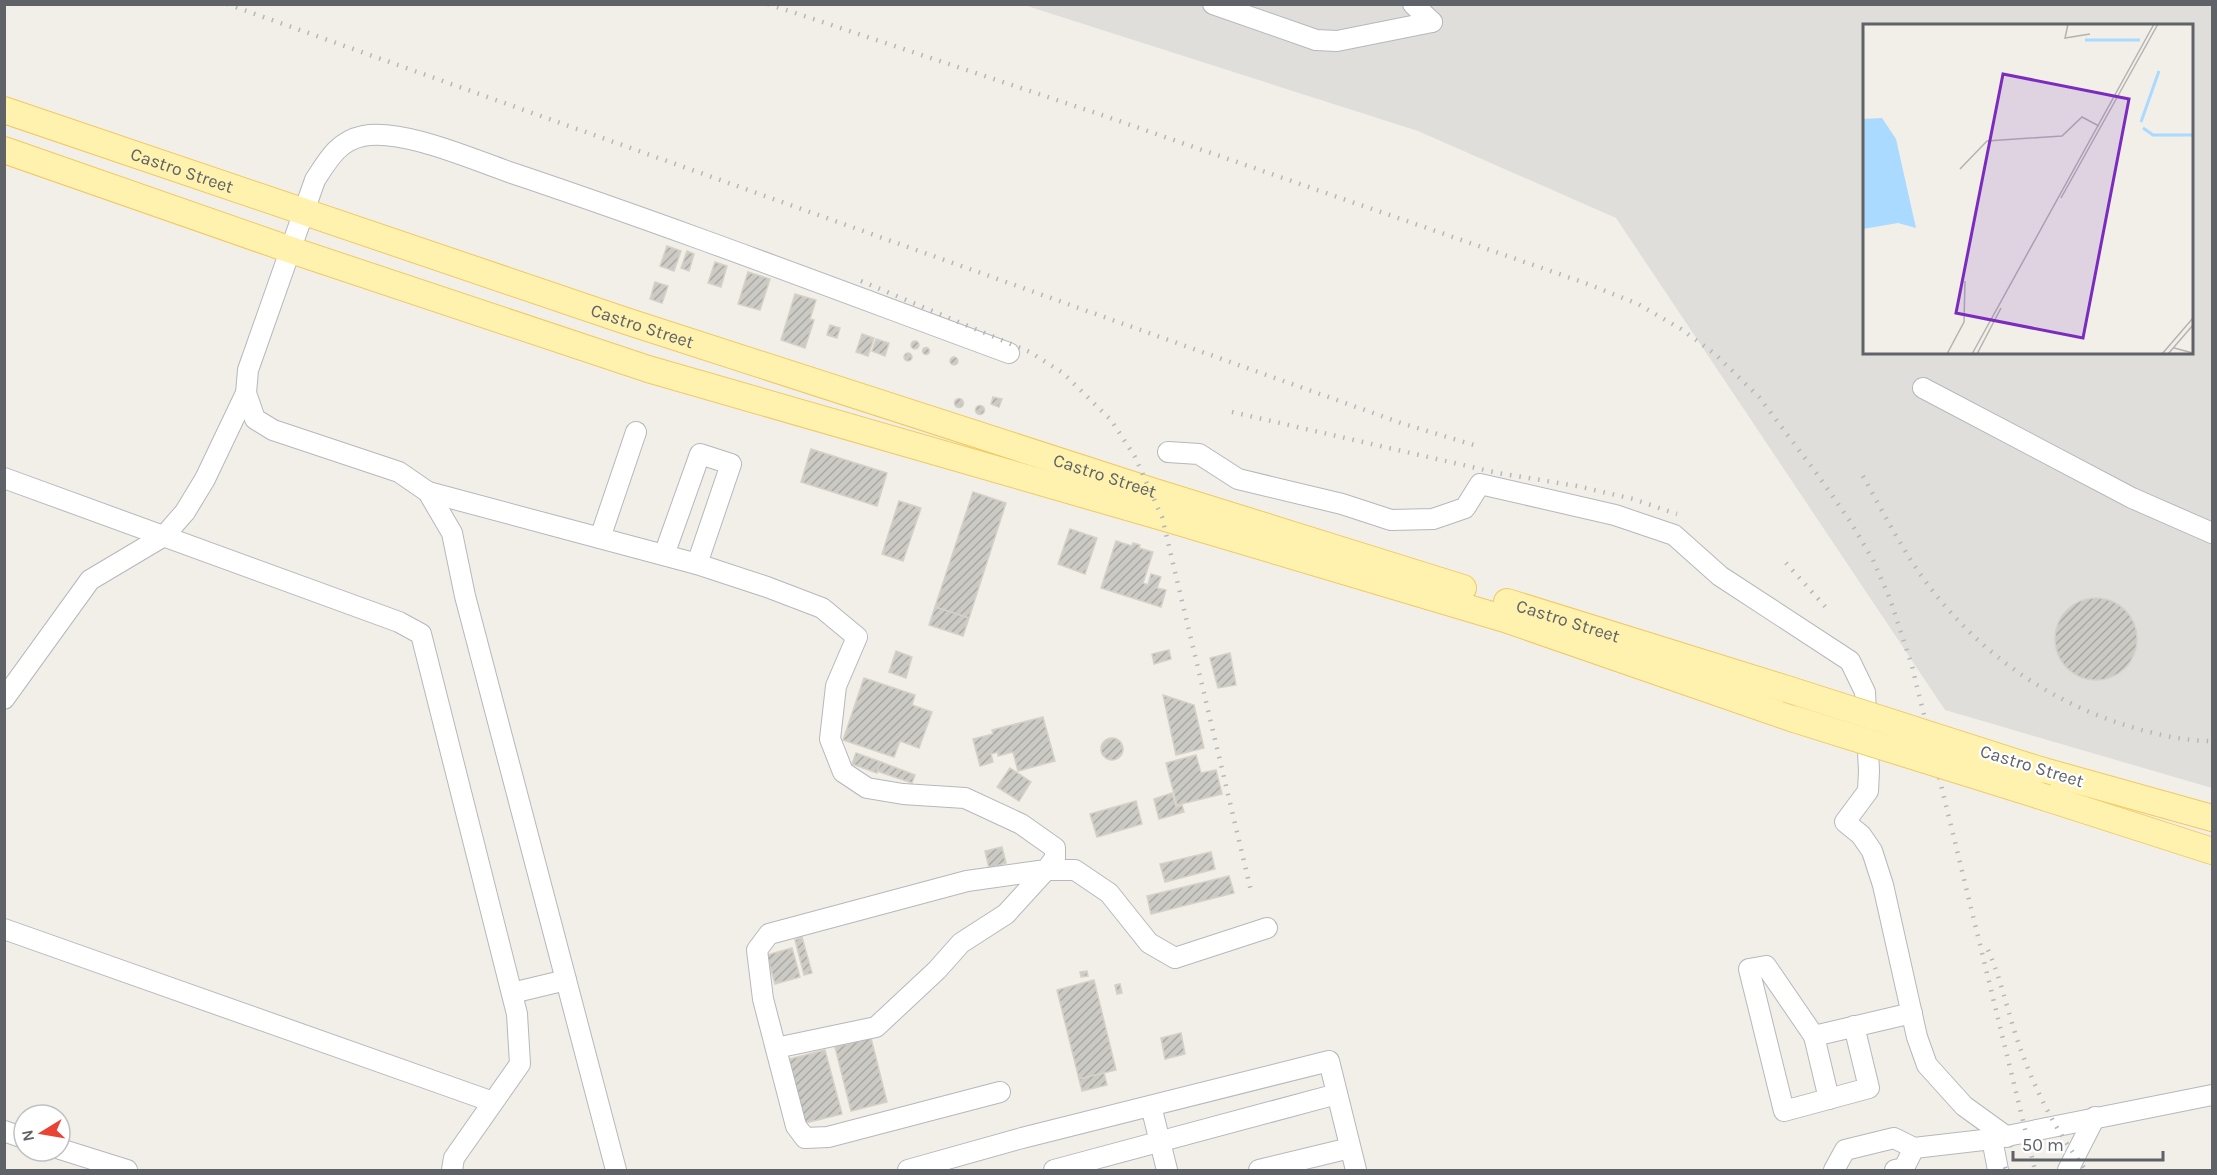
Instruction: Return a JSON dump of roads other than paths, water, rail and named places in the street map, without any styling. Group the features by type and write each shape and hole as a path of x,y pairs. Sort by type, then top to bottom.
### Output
{"main road":[{"name":"Castro Street","path":"4,110 603,313 1152,491 2040,770 2212,818"},
{"name":"Castro Street","path":"4,150 291,250 648,369 1162,517 1505,619 1794,719 2212,851"}],"street":[{"path":"1212,4 1316,40 1337,41 1432,22 1413,4"},
{"path":"4,699 90,580 164,536 194,500 246,393 248,370 315,180 331,155 347,141 364,135 390,135 434,147 567,192 1009,353"},
{"path":"1923,388 2132,498 2212,533"},
{"path":"246,393 255,419 273,430 399,472 428,492 697,564 767,587 822,609 857,637 836,686 830,739 843,772 867,788 903,794 965,798 1022,824 1055,848 1056,858 1006,914 961,943 937,970 876,1027 776,1048"},
{"path":"600,538 636,432"},
{"path":"1168,452 1199,454 1238,479 1342,504 1391,520 1433,519 1466,508 1480,484 1615,515 1674,536 1720,576 1850,661 1865,692 1869,771 1868,791 1845,822 1861,835 1872,851 1883,885 1912,1013 1927,1065 1964,1106 1999,1138 1998,1170"},
{"path":"664,555 700,454 730,464 697,564"},
{"path":"4,478 399,622 421,634 512,993 520,1064 454,1158 452,1170"},
{"path":"428,492 452,533 465,596 616,1170"},
{"path":"1000,1092 828,1137 805,1137 796,1126 763,999 757,950 769,934 967,881 1046,870 1075,870 1108,893 1149,943 1175,958 1267,928"},
{"path":"4,929 493,1102"},
{"path":"1829,1099 1814,1036 1766,966 1749,969 1784,1111 1829,1099 1869,1088 1854,1026"},
{"path":"512,993 566,980"},
{"path":"1814,1036 1912,1013"},
{"path":"908,1170 1022,1138 1329,1061 1356,1170"},
{"path":"1054,1170 1337,1094"},
{"path":"1834,1170 1845,1150 1894,1138 1914,1148 1999,1138 2212,1095"},
{"path":"1151,1106 1167,1170"},
{"path":"2068,1170 2095,1118"},
{"path":"1259,1170 1350,1148"},
{"path":"1900,1169 1914,1148"},
{"path":"72,1153 127,1170"}],"railway":[{"path":"227,4 1404,424 1474,445"},
{"path":"768,4 1093,112 1588,284 1638,304 1681,329 1715,354 1759,397 1817,474 1850,521 1873,560 1890,599 1912,666 2035,1170"},
{"path":"861,281 1030,352 1063,373 1111,420 1135,457 1162,517 1252,895"},
{"path":"1232,412 1498,473 1577,486 1633,499 1677,514"},
{"path":"1863,476 1899,541 1923,578 1962,624 2006,663 2055,695 2110,720 2160,735 2212,741"},
{"path":"1786,563 1830,612"},
{"path":"1988,950 2030,1074 2064,1140 2086,1170"}]}
